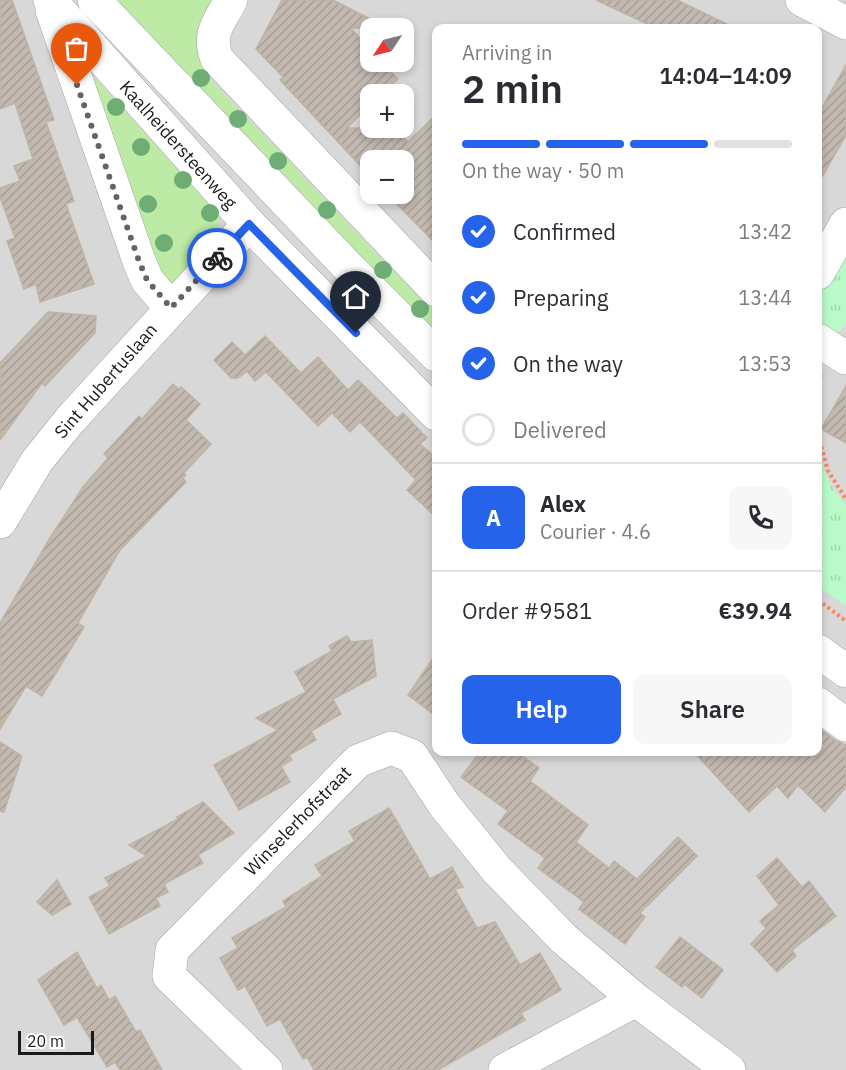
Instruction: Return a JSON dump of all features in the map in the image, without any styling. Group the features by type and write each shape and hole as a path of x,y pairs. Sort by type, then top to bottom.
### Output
{"street":[{"name":"Kaalheidersteenweg","path":"50,0 249,224 432,410"},
{"name":"Kaalheidersteenweg","path":"50,0 139,261 147,280 171,308"},
{"name":"Kaalheidersteenweg","path":"94,0 432,351"},
{"path":"802,0 846,23"},
{"path":"228,6 213,33 212,46 217,59 432,286"},
{"name":"Sint Hubertuslaan","path":"0,522 44,453 70,420 249,224"},
{"path":"822,257 846,224"},
{"path":"822,343 846,358"},
{"path":"822,654 846,671"},
{"path":"822,707 846,725"},
{"name":"Winselerhofstraat","path":"266,1070 169,976 172,950 358,760 391,747 412,756 445,806 497,870 564,939 636,1000 729,1070"},
{"path":"505,1070 636,1000"}],"path":[{"path":"822,449 828,471 846,499"},
{"path":"822,603 846,621"}],"shaded area":[{"path":"0,0 846,0 846,1070 0,1070"}],"green space":[{"path":"112,0 220,0 205,59 205,74 271,143 286,143 298,157 298,172 413,291 427,291 432,297 432,333 290,182 277,172"},
{"path":"94,77 213,208 220,218 218,228 227,232 175,284 162,282 87,83"},
{"path":"846,248 846,324 834,338 822,330 822,291"},
{"path":"822,464 832,487 846,505 846,606 822,589"}],"building":[{"path":"0,0 12,0 54,120 46,122 74,201 66,204 94,284 40,302 36,284 24,289 7,241 15,238 0,197 0,188 20,181 14,166 33,159 15,103 0,109"},
{"path":"282,0 333,0 368,18 360,18 360,28 351,28 360,38 360,72 391,72 398,79 393,84 360,84 360,115 347,128 360,128 360,138 404,138 408,142 432,119 432,240 397,204 414,204 414,150 360,150 360,165 280,80 283,77 256,49"},
{"path":"596,0 677,0 727,24 647,24"},
{"path":"846,65 846,135 822,177 822,108"},
{"path":"48,312 96,316 95,333 45,386 42,383 0,440 0,363"},
{"path":"265,336 301,373 318,357 348,390 358,380 397,418 403,413 427,438 420,444 432,454 432,513 407,490 416,480 360,422 350,432 332,413 318,426 266,372 255,381 247,371 238,378 231,378 214,360 232,342 245,355"},
{"path":"173,384 179,389 181,387 200,404 186,420 211,444 184,473 186,475 183,478 186,482 120,550 78,623 84,627 42,696 26,686 0,729 0,623 83,487 108,458 104,454 139,416 142,419"},
{"path":"846,386 846,443 822,430"},
{"path":"347,636 351,642 372,640 376,676 333,699 341,714 311,731 316,740 289,755 292,760 281,766 290,782 239,810 214,765 278,730 256,718 306,692 295,672 332,651 329,646"},
{"path":"432,660 432,713 408,695"},
{"path":"822,730 846,745 846,787 825,812 798,785 788,798 777,786 749,812 698,756 822,756"},
{"path":"0,742 22,756 4,812 0,811"},
{"path":"477,756 522,756 539,768 530,781 588,825 576,842 609,868 614,861 637,879 678,837 697,856 646,907 641,907 644,909 640,913 645,917 625,944 579,909 584,902 538,868 545,858 498,824 508,811 461,777"},
{"path":"203,802 234,833 198,855 203,863 164,884 168,892 156,898 160,906 109,934 89,897 110,886 105,878 147,856 129,845 178,819 177,817"},
{"path":"389,808 430,879 452,867 463,887 455,889 477,928 495,922 520,965 540,953 561,990 521,1013 525,1020 438,1070 314,1070 307,1057 303,1059 280,1019 267,1026 245,986 238,990 220,958 238,948 232,938 286,907 283,901 322,876 315,865 355,841 349,831"},
{"path":"777,858 802,887 809,881 836,916 792,950 796,956 777,972 751,944 766,928 760,921 779,905 757,876"},
{"path":"57,880 71,904 52,915 37,902"},
{"path":"680,937 723,970 702,998 684,984 682,987 656,967"},
{"path":"77,952 97,988 101,985 109,1000 115,996 136,1032 140,1030 162,1070 120,1070 115,1062 107,1067 77,1017 64,1025 38,980"}],"way so far":[{"path":"77,85 147,280 171,308 217,258"}],"route":[{"path":"217,258 249,224 356,333"}]}
